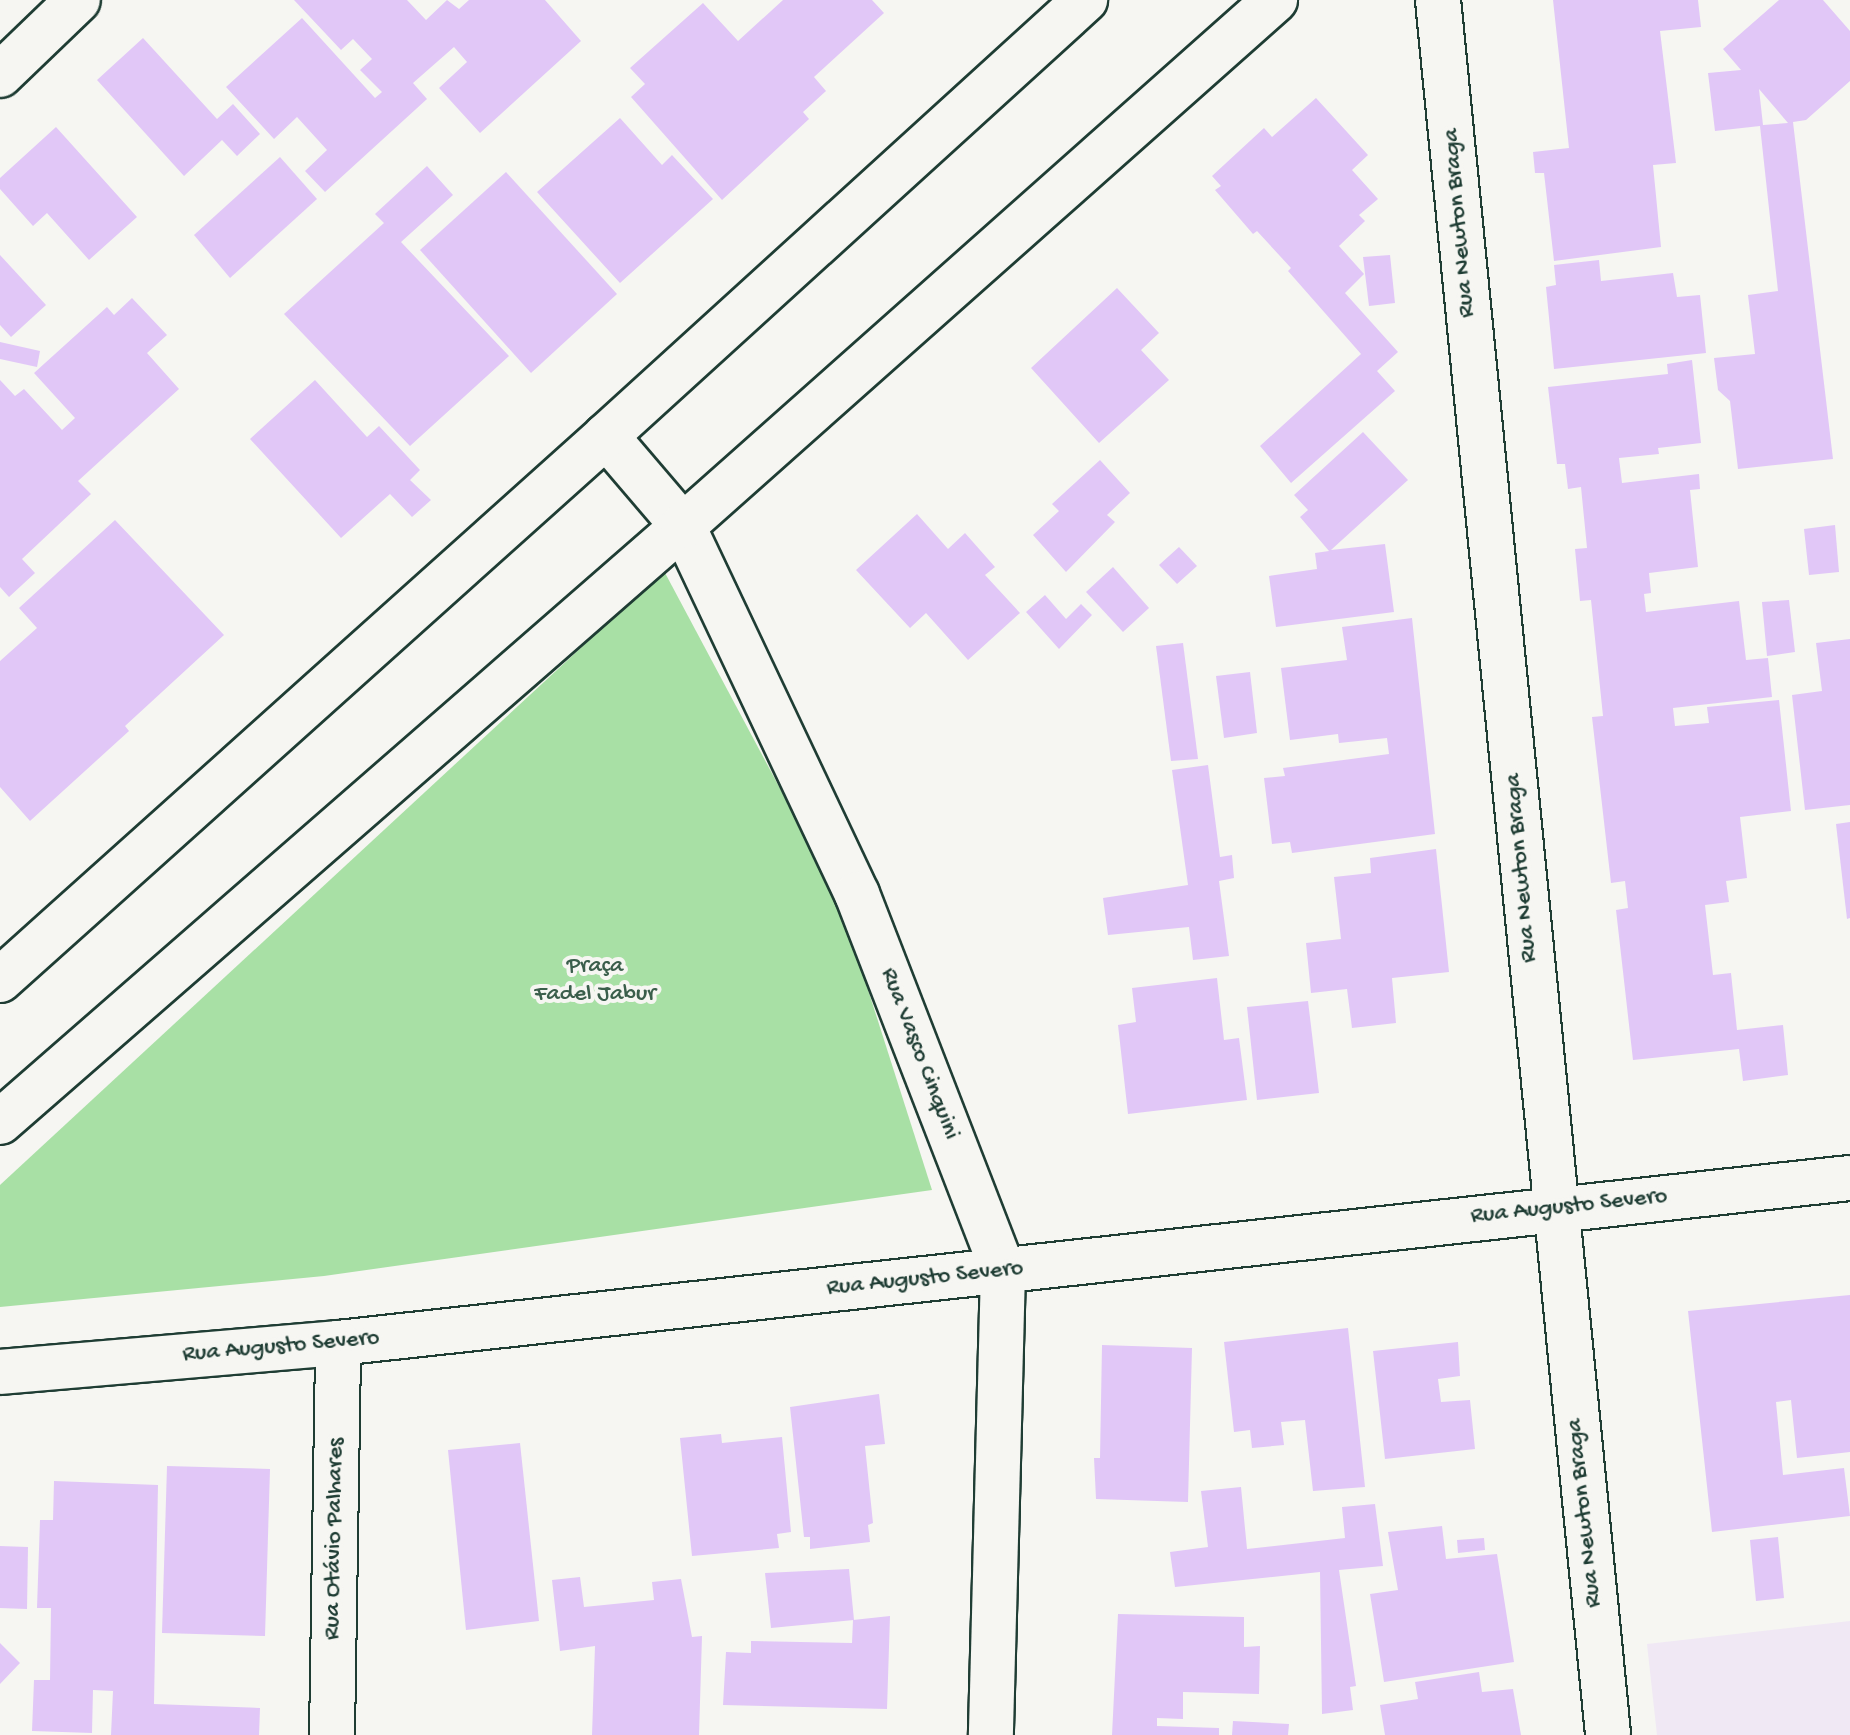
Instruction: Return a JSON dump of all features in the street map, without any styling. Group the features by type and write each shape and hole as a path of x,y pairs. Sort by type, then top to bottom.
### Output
{"street":[{"path":"0,75 78,0"},
{"path":"0,980 606,436 1085,0"},
{"path":"0,1122 683,526 1275,0"},
{"name":"Rua Newton Braga","path":"1438,0 1608,1735"},
{"name":"Rua Vasco Cinquini","path":"606,436 683,526 857,894 1003,1271 991,1735"},
{"name":"Rua Augusto Severo","path":"0,1372 338,1343 1850,1178"},
{"name":"Rua Otávio Palhares","path":"332,1735 338,1343"}],"shaded area":[{"path":"1850,1621 1850,1735 1657,1735 1647,1644"}],"green space":[{"name":"Praça Fadel Jabur","path":"664,571 839,899 932,1190 324,1276 0,1307 0,1185"}],"building":[{"path":"294,0 407,0 426,20 447,0 459,9 469,0 545,0 581,41 480,133 439,88 467,62 454,47 413,83 427,99 325,192 305,171 327,150 297,117 274,139 226,87 302,18 375,98 382,92 360,70 372,59 353,39 341,50"},
{"path":"783,0 872,0 884,13 814,77 826,91 803,112 809,119 722,200 631,97 645,84 630,68 703,3 738,41"},
{"path":"1553,0 1698,0 1701,27 1660,31 1676,163 1653,165 1661,247 1554,261 1544,173 1535,173 1533,152 1569,148"},
{"path":"1779,0 1823,0 1850,31 1850,81 1806,120 1793,122 1833,459 1738,469 1730,401 1718,390 1714,358 1755,354 1748,295 1778,291 1760,126 1715,131 1708,73 1741,70 1723,49","holes":["1759,89 1788,123 1763,125"]},
{"path":"143,38 217,119 233,104 260,134 237,156 222,140 184,176 97,80"},
{"path":"1316,98 1368,155 1352,170 1378,199 1359,215 1365,221 1339,246 1364,274 1345,293 1398,352 1377,371 1395,391 1291,483 1260,446 1361,354 1288,271 1291,268 1257,231 1253,234 1215,190 1221,186 1212,176 1264,128 1272,137"},
{"path":"620,118 662,165 672,155 713,199 620,283 537,192"},
{"path":"56,127 137,217 89,260 47,213 33,226 0,189 0,178"},
{"path":"280,157 317,199 230,278 194,235"},
{"path":"427,166 453,195 401,242 509,356 410,446 284,314 384,223 375,214"},
{"path":"506,172 617,294 531,373 420,250"},
{"path":"0,255 46,305 11,337 0,325"},
{"path":"1390,255 1395,303 1369,306 1363,257"},
{"path":"1599,260 1601,281 1673,273 1677,297 1700,295 1706,353 1554,369 1546,287 1556,285 1554,265"},
{"path":"1117,288 1159,333 1141,350 1169,380 1099,443 1031,368"},
{"path":"132,298 167,335 147,353 179,389 78,481 91,494 22,559 35,573 9,597 0,587 0,380 15,396 24,389 62,430 75,418 34,373 107,307 114,315"},
{"path":"0,342 40,351 37,367 0,359"},
{"path":"1692,360 1701,443 1658,448 1659,454 1619,458 1622,483 1699,474 1700,489 1690,490 1698,567 1649,573 1651,593 1644,594 1646,612 1739,601 1746,660 1768,658 1772,697 1673,708 1675,726 1709,723 1707,707 1779,700 1791,811 1740,817 1747,878 1726,881 1729,902 1705,905 1713,975 1731,973 1737,1030 1783,1025 1788,1075 1743,1081 1739,1049 1633,1060 1616,910 1628,908 1625,881 1611,883 1592,717 1603,716 1591,600 1580,601 1575,549 1587,548 1581,487 1568,489 1565,464 1557,464 1548,387 1668,374 1667,364"},
{"path":"315,380 367,437 379,426 420,470 410,480 431,500 412,517 390,494 341,538 250,439"},
{"path":"1363,432 1408,480 1331,550 1385,544 1394,612 1276,627 1269,576 1317,569 1315,553 1329,551 1300,517 1308,510 1294,495"},
{"path":"1100,460 1130,493 1107,515 1115,522 1066,572 1033,535 1059,511 1052,504"},
{"path":"917,514 948,549 965,533 995,567 985,575 1020,613 968,660 926,613 910,628 856,570"},
{"path":"115,520 224,635 125,726 129,731 30,821 0,787 0,661 37,628 19,608"},
{"path":"1835,525 1839,572 1809,575 1804,529"},
{"path":"1179,547 1197,566 1177,584 1159,565"},
{"path":"1113,567 1149,608 1123,632 1086,592"},
{"path":"1045,595 1066,619 1081,604 1092,615 1059,649 1026,612"},
{"path":"1789,600 1795,652 1767,656 1762,602"},
{"path":"1412,618 1435,834 1292,853 1290,842 1272,844 1264,778 1285,776 1283,768 1389,754 1387,738 1339,743 1338,734 1290,740 1281,668 1347,660 1342,627"},
{"path":"1850,639 1850,805 1805,810 1792,695 1822,691 1816,643"},
{"path":"1183,643 1198,759 1171,761 1156,646"},
{"path":"1250,672 1257,733 1224,738 1216,676"},
{"path":"1208,765 1220,857 1232,855 1234,878 1219,881 1229,956 1193,960 1189,927 1108,935 1103,898 1188,885 1172,770"},
{"path":"1850,822 1850,918 1847,919 1836,824"},
{"path":"1436,849 1449,972 1392,978 1396,1023 1352,1028 1347,989 1311,993 1306,943 1341,939 1334,877 1371,873 1370,858"},
{"path":"1217,978 1224,1040 1239,1038 1247,1100 1128,1114 1118,1025 1136,1022 1132,988"},
{"path":"1308,1001 1319,1093 1257,1100 1247,1007"},
{"path":"1850,1295 1850,1452 1797,1458 1791,1400 1776,1402 1783,1475 1844,1468 1850,1516 1712,1532 1688,1311"},
{"path":"1348,1328 1365,1487 1313,1491 1305,1420 1281,1422 1284,1445 1252,1448 1250,1430 1234,1432 1224,1342"},
{"path":"1458,1342 1460,1376 1438,1379 1441,1402 1470,1400 1475,1449 1385,1459 1373,1351"},
{"path":"1102,1345 1192,1348 1188,1502 1096,1499 1094,1458 1100,1458"},
{"path":"879,1394 885,1444 865,1446 873,1523 868,1525 870,1542 810,1549 810,1537 804,1537 790,1407"},
{"path":"721,1434 722,1443 782,1437 791,1532 777,1534 779,1548 692,1556 680,1438"},
{"path":"520,1443 539,1621 466,1630 448,1450"},
{"path":"167,1466 270,1469 265,1636 162,1633"},
{"path":"54,1481 158,1485 154,1704 260,1708 259,1735 111,1735 113,1691 93,1690 92,1733 32,1731 34,1680 50,1680 51,1608 37,1608 40,1520 53,1520"},
{"path":"1241,1487 1247,1549 1345,1538 1342,1507 1375,1504 1383,1566 1339,1570 1356,1686 1350,1687 1353,1710 1322,1714 1320,1572 1175,1587 1170,1552 1208,1547 1201,1491"},
{"path":"1442,1526 1446,1559 1497,1554 1514,1662 1384,1682 1370,1594 1398,1590 1388,1532"},
{"path":"1778,1537 1784,1598 1756,1601 1750,1540"},
{"path":"1484,1538 1485,1550 1458,1553 1457,1540"},
{"path":"0,1546 28,1547 27,1609 0,1608"},
{"path":"849,1569 854,1620 771,1628 765,1573"},
{"path":"580,1577 584,1607 654,1600 652,1582 681,1579 692,1637 702,1636 699,1735 592,1735 595,1646 560,1651 552,1580"},
{"path":"1118,1614 1244,1617 1244,1647 1260,1646 1259,1694 1183,1692 1183,1719 1157,1718 1157,1726 1219,1728 1219,1735 1112,1735"},
{"path":"890,1616 887,1709 723,1705 726,1652 751,1653 751,1641 852,1643 853,1620"},
{"path":"0,1643 20,1663 0,1684"},
{"path":"1479,1672 1482,1692 1513,1689 1521,1735 1385,1735 1380,1705 1418,1699 1415,1682"},
{"path":"1233,1721 1289,1724 1288,1735 1232,1735"}]}
